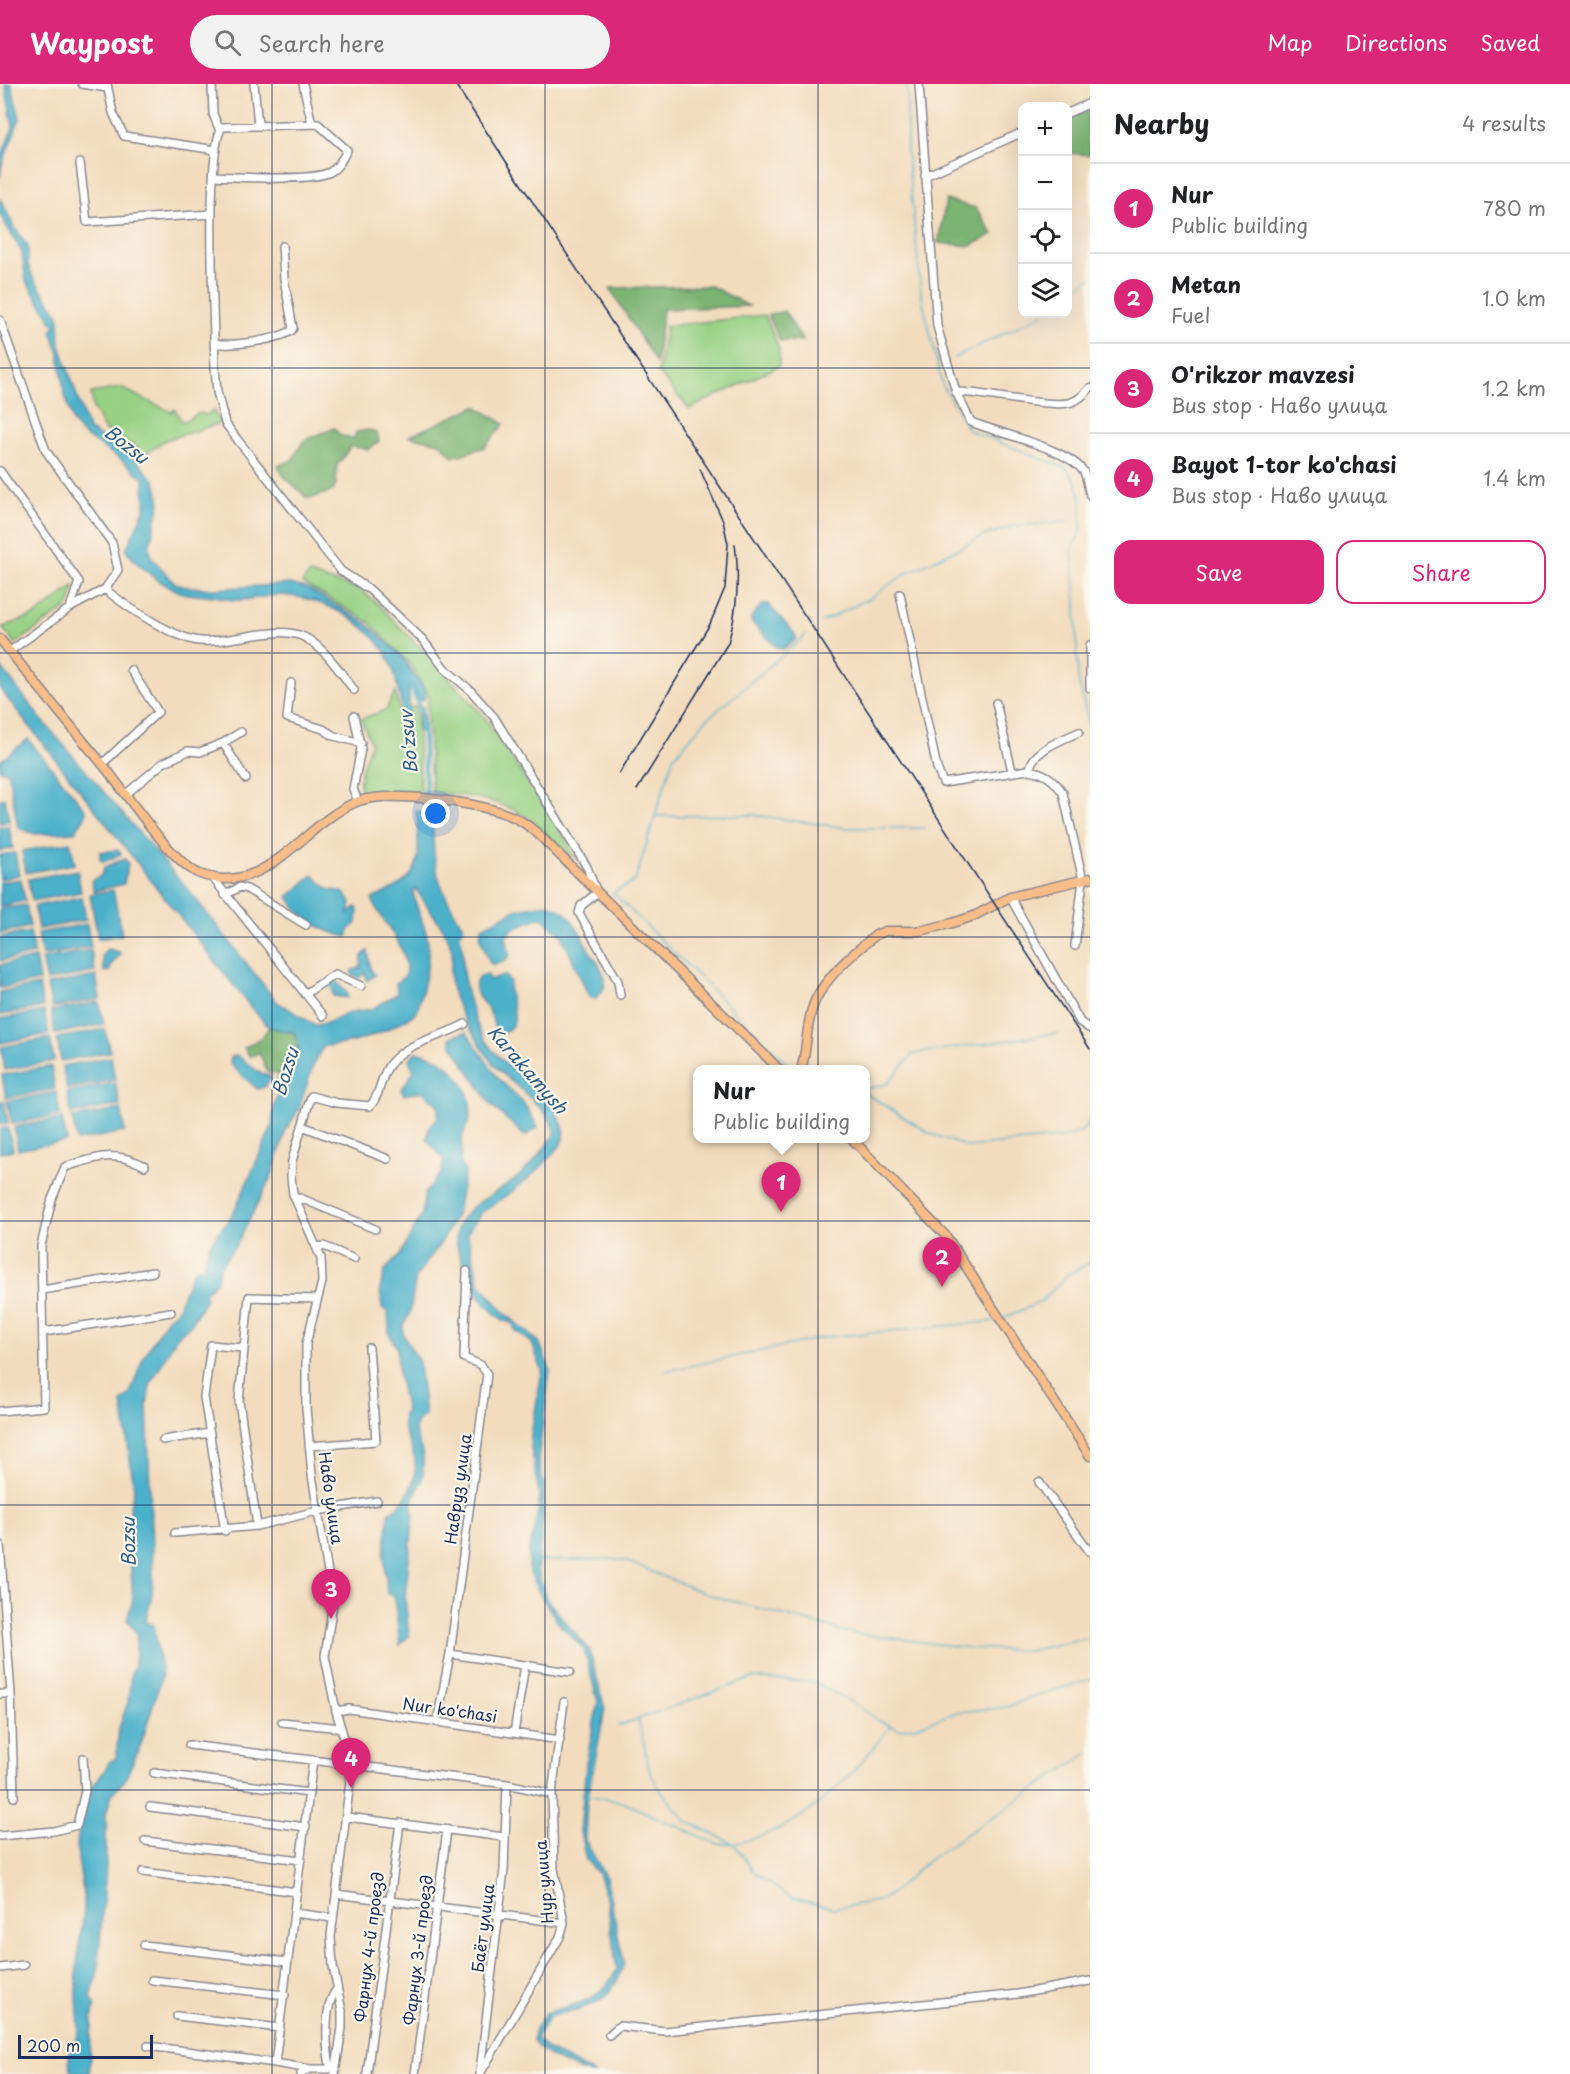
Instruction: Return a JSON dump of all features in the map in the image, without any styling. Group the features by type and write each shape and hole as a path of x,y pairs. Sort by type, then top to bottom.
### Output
{"main road":[{"path":"0,639 180,860 192,870 212,878 234,880 254,874 304,840 345,807 358,801 437,800 506,813 533,830 775,1065"},
{"path":"802,1065 811,1012 817,997 830,979 872,938 885,931 919,931 962,920 1010,897 1086,879"},
{"path":"856,1143 938,1226 1089,1454"}],"street":[{"path":"82,84 107,86 112,113 124,136 216,150"},
{"path":"212,84 213,114 220,131"},
{"path":"254,84 258,125"},
{"path":"303,84 312,124"},
{"path":"919,84 937,326 956,392 971,422 1002,435 1049,448 1074,462 1085,473 1090,495"},
{"path":"1072,111 1090,103"},
{"path":"214,176 292,178 330,172 346,150 318,124 222,127 220,131 214,176 214,343 216,386 225,423 333,563 353,581 370,590 423,640 446,669 470,690 494,717 580,851 597,893 581,906 579,913 618,981 620,995"},
{"path":"925,176 1018,134"},
{"path":"80,163 87,222 213,214"},
{"path":"214,343 223,345 246,342 291,331 282,246"},
{"path":"0,320 45,451 114,549 118,570 105,589 70,608 10,651"},
{"path":"956,392 978,392 1054,404 1070,403 1082,397 1090,388"},
{"path":"0,471 79,582 70,608"},
{"path":"105,589 178,637 201,641 279,633 304,637 335,666 354,690"},
{"path":"900,594 939,776 943,783 1030,770 1040,771 1063,793 1086,879 1075,946"},
{"path":"1090,645 1090,688"},
{"path":"102,765 158,712 131,670"},
{"path":"291,683 287,718 361,743"},
{"path":"996,704 1012,771"},
{"path":"354,716 361,743 353,789 358,801"},
{"path":"126,794 163,763 188,751 200,752 223,743 241,732"},
{"path":"1030,770 1033,760 1049,748 1079,732"},
{"path":"223,743 246,778"},
{"path":"212,878 323,1016"},
{"path":"225,895 240,887 248,889 306,925"},
{"path":"1010,897 1080,1022 1090,1029"},
{"path":"305,994 335,974 361,986"},
{"name":"Наво улица","path":"333,2071 342,2028 342,2011 331,1936 332,1917 347,1816 351,1765 336,1711 325,1644 333,1603 317,1511 309,1446 306,1344 322,1282 323,1268 295,1199 291,1177 292,1161 312,1094 337,1103 370,1106 388,1066 405,1048 446,1035 465,1024"},
{"path":"302,1126 388,1160"},
{"path":"0,1411 44,1407 41,1246 51,1199 65,1167 99,1156 126,1157 145,1166"},
{"path":"295,1199 300,1198 375,1229"},
{"path":"316,1247 324,1246 354,1259"},
{"name":"Навруз улица","path":"437,1722 450,1654 487,1374 481,1365 464,1358 467,1271"},
{"path":"42,1290 153,1272"},
{"path":"256,1526 239,1401 249,1297 317,1299"},
{"path":"44,1332 171,1312"},
{"path":"225,1531 204,1397 211,1345 243,1348"},
{"path":"309,1446 376,1441 369,1348"},
{"path":"164,1440 210,1433"},
{"path":"1040,1482 1090,1552"},
{"path":"175,1533 225,1531 317,1511 377,1501"},
{"path":"0,1544 4,1663 11,1694 14,1797"},
{"path":"450,1654 570,1672"},
{"path":"514,1734 525,1665"},
{"path":"0,1694 11,1694"},
{"name":"Нур улица","path":"480,2074 553,1953 564,1923 554,1869 552,1794 564,1702"},
{"name":"Nur ko'chasi","path":"336,1711 349,1709 560,1740"},
{"path":"282,1722 341,1728"},
{"path":"189,1746 507,1784 552,1794"},
{"path":"0,1836 54,1831 77,1825 85,1791 83,1758"},
{"path":"275,2064 313,1760"},
{"path":"154,1773 309,1793"},
{"name":"Баёт улица","path":"480,2074 498,1916 507,1784"},
{"path":"150,1808 306,1827"},
{"path":"347,1816 504,1837"},
{"name":"Фарнух 4-й проезд","path":"367,2074 400,1823"},
{"name":"Фарнух 3-й проезд","path":"415,2074 447,1830"},
{"path":"145,1841 301,1860"},
{"path":"143,1872 297,1892"},
{"path":"336,1894 564,1923"},
{"path":"294,1913 332,1917"},
{"path":"144,1945 288,1962"},
{"path":"0,1968 24,1965"},
{"path":"152,1980 285,1995"},
{"path":"609,2035 619,2026 665,2031 1018,1995 1090,1980"},
{"path":"148,2046 333,2071 327,2051 330,2000 337,1989"},
{"path":"177,2016 280,2028"},
{"path":"301,2074 310,2069"}],"green space":[{"path":"1088,111 1090,155 1072,153 1072,115"},
{"path":"946,200 976,208 993,234 971,246 938,243"},
{"path":"711,286 749,306 663,309 656,363 610,288"},
{"path":"784,311 803,341 780,341 768,315"},
{"path":"765,315 779,349 779,366 689,409 658,372 666,326"},
{"path":"121,388 171,412 175,409 182,422 200,413 206,415 214,411 221,423 165,440 140,458 137,447 105,431 93,408 91,393"},
{"path":"476,406 504,424 485,447 453,457 440,443 409,436"},
{"path":"335,428 339,435 354,439 356,432 368,430 377,433 379,441 368,450 352,446 337,465 336,484 333,491 306,498 284,476 278,466 292,460 304,440"},
{"path":"309,574 360,590 377,603 434,662 484,716 578,859 565,851 521,813 497,803 471,797 432,793 427,707 429,696 411,665 369,622 302,583"},
{"path":"75,585 69,606 15,644 2,627 36,615"},
{"path":"395,692 400,711 416,706 421,794 363,795 360,776 371,743 361,719 386,710"},
{"path":"269,1027 295,1033 297,1040 294,1060 280,1084 277,1082 278,1073 268,1073 259,1052 250,1057 244,1048 262,1037"}],"water":[{"path":"5,84 11,84 20,118 2,165 0,178 0,159 13,127"},
{"name":"Bozsu","path":"0,198 14,227 28,246 28,265 34,280 59,315 60,345 88,429 135,459 155,481 160,503 149,547 152,558 174,582 181,586 212,589 290,584 308,589 367,624 402,657 426,693 424,699 419,701 413,685 409,686 409,716 404,714 393,671 380,644 369,633 342,614 328,606 282,595 236,600 183,593 159,581 126,550 145,508 144,479 120,459 82,434 73,423 64,392 59,354 51,331 55,326 26,281 22,252 0,215"},
{"path":"763,604 768,604 795,634 796,639 783,649 778,648 751,622 751,617"},
{"name":"Bozsu","path":"0,666 42,720 191,893 277,1002 315,1025 327,1023 350,1012 372,1009 397,994 396,983 405,976 404,955 372,899 402,883 410,875 418,857 416,811 433,812 433,846 437,873 447,898 464,928 459,933 463,972 476,1022 491,1048 551,1105 565,1133 560,1146 539,1169 513,1191 481,1213 467,1233 480,1284 506,1314 539,1342 550,1370 538,1459 544,1485 537,1570 547,1600 589,1649 605,1709 587,1801 585,1840 606,1878 624,1963 619,1978 605,1997 586,2007 549,2017 536,2038 548,2050 595,2074 580,2070 550,2056 535,2044 533,2036 546,2013 587,2000 603,1989 617,1969 607,1901 598,1873 586,1860 580,1832 586,1764 598,1702 584,1649 560,1625 540,1595 529,1570 529,1551 538,1511 539,1494 530,1441 542,1371 532,1343 516,1331 512,1323 495,1314 476,1291 462,1261 456,1241 458,1225 463,1217 470,1209 514,1180 536,1159 554,1136 553,1127 540,1107 491,1061 466,1022 452,990 450,975 452,951 448,939 416,889 413,892 426,933 428,952 422,994 416,1013 395,1026 361,1040 324,1046 315,1060 299,1109 286,1130 272,1175 238,1242 219,1268 217,1281 204,1293 206,1299 191,1324 176,1338 150,1385 147,1405 153,1576 146,1622 154,1625 162,1676 141,1744 125,1780 112,1794 106,1813 106,1868 97,1977 91,1997 95,2005 90,2074 73,2074 69,2058 79,2034 77,1972 84,1910 77,1840 88,1791 105,1771 109,1762 116,1758 119,1728 128,1702 131,1672 135,1666 137,1633 127,1620 133,1599 129,1544 130,1507 134,1489 122,1402 130,1394 143,1358 167,1318 176,1312 192,1273 195,1269 204,1268 208,1249 232,1215 272,1126 277,1096 299,1050 295,1033 269,1027 253,1010 0,689"},
{"path":"423,707 425,732 418,732 419,710"},
{"path":"28,739 86,810 85,817 75,832 35,834 18,828 8,772 0,770 0,761"},
{"path":"0,799 5,799 9,821 0,823"},
{"path":"9,826 13,848 0,851 0,827"},
{"path":"70,842 75,864 26,873 22,851"},
{"path":"118,850 121,854 104,862 100,859 100,852"},
{"path":"15,853 19,875 0,879 0,855"},
{"path":"125,859 128,863 124,884 94,891 91,881 101,875 104,867"},
{"path":"77,870 81,892 32,901 28,879"},
{"path":"313,875 328,889 343,892 351,902 349,914 356,907 358,909 357,923 349,930 347,937 313,923 299,912 288,897"},
{"path":"21,879 25,901 0,906 0,882"},
{"path":"113,890 122,935 98,939 90,894"},
{"path":"82,897 86,920 38,929 34,906"},
{"path":"545,904 554,906 567,915 577,927 601,967 605,985 595,999 589,997 561,934 540,917 512,929 506,937 510,955 505,961 494,965 490,963 480,938 482,927 518,909"},
{"path":"26,905 30,927 0,933 0,909"},
{"path":"87,924 91,947 42,956 38,933"},
{"path":"30,932 34,954 0,961 0,937"},
{"path":"107,949 120,952 120,955 110,966 110,971 104,972 102,955"},
{"path":"91,950 95,972 47,981 42,959"},
{"path":"368,951 371,970 375,975 367,981 365,973 359,978 353,976 351,971 361,967 362,956"},
{"path":"35,958 39,981 0,988 0,965"},
{"path":"488,974 489,980 505,975 510,982 509,992 514,1020 510,1028 498,1037 491,1015 475,988 478,977"},
{"path":"96,976 100,999 52,1008 47,985"},
{"path":"335,979 347,993 348,998 333,996 332,986 326,985"},
{"path":"39,985 43,1007 0,1015 0,992"},
{"path":"99,1002 104,1024 55,1034 51,1011"},
{"path":"44,1011 49,1034 0,1043 0,1019"},
{"path":"105,1029 110,1052 61,1061 57,1038"},
{"path":"466,1032 498,1078 523,1102 538,1127 525,1136 491,1105 452,1045 450,1037"},
{"path":"50,1038 54,1061 5,1070 1,1047"},
{"path":"415,1052 437,1059 455,1073 467,1093 470,1117 462,1136 460,1162 465,1171 457,1213 442,1241 416,1277 410,1313 403,1326 403,1334 419,1362 425,1415 416,1423 415,1428 423,1454 423,1474 412,1507 414,1514 405,1598 409,1635 400,1645 394,1596 387,1594 384,1556 389,1513 408,1494 412,1486 415,1459 403,1424 403,1414 406,1412 398,1372 397,1348 389,1334 388,1312 382,1308 380,1289 385,1270 400,1255 422,1214 425,1193 442,1172 443,1159 427,1139 429,1127 438,1117 438,1105 422,1091 404,1095 401,1090 414,1071 409,1060"},
{"path":"237,1055 260,1073 271,1077 265,1087 257,1089 230,1064 231,1057"},
{"path":"111,1057 115,1080 67,1089 62,1066"},
{"path":"51,1066 55,1089 6,1098 2,1075"},
{"path":"115,1083 120,1105 71,1114 67,1092"},
{"path":"56,1092 60,1115 12,1124 7,1101"},
{"path":"4,1101 8,1123 0,1125 0,1102"},
{"path":"121,1109 125,1132 77,1141 72,1118"},
{"path":"62,1118 67,1141 18,1150 14,1127"},
{"path":"8,1128 13,1150 0,1153 0,1129"}],"waterway":[{"path":"907,84 907,152 921,294 942,384 968,430 1066,468 1076,482 1081,498 1081,531 1072,549 1078,680 1090,728"},
{"path":"1072,292 1090,278"},
{"path":"954,358 1035,318"},
{"path":"822,622 872,597 905,574 984,536 1013,526 1067,522"},
{"path":"789,1065 613,893 635,881 673,758 705,721 806,635"},
{"name":"Bo'zsuv","path":"409,682 422,713"},
{"name":"Bo'zsuv","path":"423,727 426,793"},
{"path":"655,816 753,815 847,828 926,828"},
{"path":"870,1088 887,1084 913,1054 1059,1033"},
{"path":"269,1080 282,1086"},
{"path":"870,1096 929,1133 968,1147 1066,1137 1082,1131 1090,1121"},
{"path":"1003,1318 1041,1302 1068,1274 1090,1263"},
{"path":"666,1371 827,1337 996,1321"},
{"path":"538,1561 612,1559 626,1561 706,1594 846,1632 969,1648 1028,1651 1085,1638"},
{"path":"618,1726 753,1678 816,1683 855,1704 879,1721 899,1729 914,1727 957,1712 1007,1707 1034,1696 1090,1680"},
{"path":"638,1718 650,1772 660,1790 686,1821 734,1844 754,1872 789,1897 833,1908 878,1901 891,1894 931,1858 1090,1752"},
{"path":"736,1843 760,1837 783,1827 824,1800 859,1765 890,1726"},
{"path":"587,1795 622,1802 717,1844 731,1844"}],"railway":[{"path":"455,84 1090,1049"},
{"path":"619,774 710,624 725,588 728,544 723,521 700,469"},
{"path":"637,790 728,643 737,594 735,544"}],"place":[{"name":"Nur","path":"781,1212"},
{"name":"Metan","path":"942,1287"},
{"name":"O'rikzor mavzesi","path":"331,1619"},
{"name":"Bayot 1-tor ko'chasi","path":"351,1788"}],"water label":[{"name":"Karakamysh","path":"527,1070"}]}
